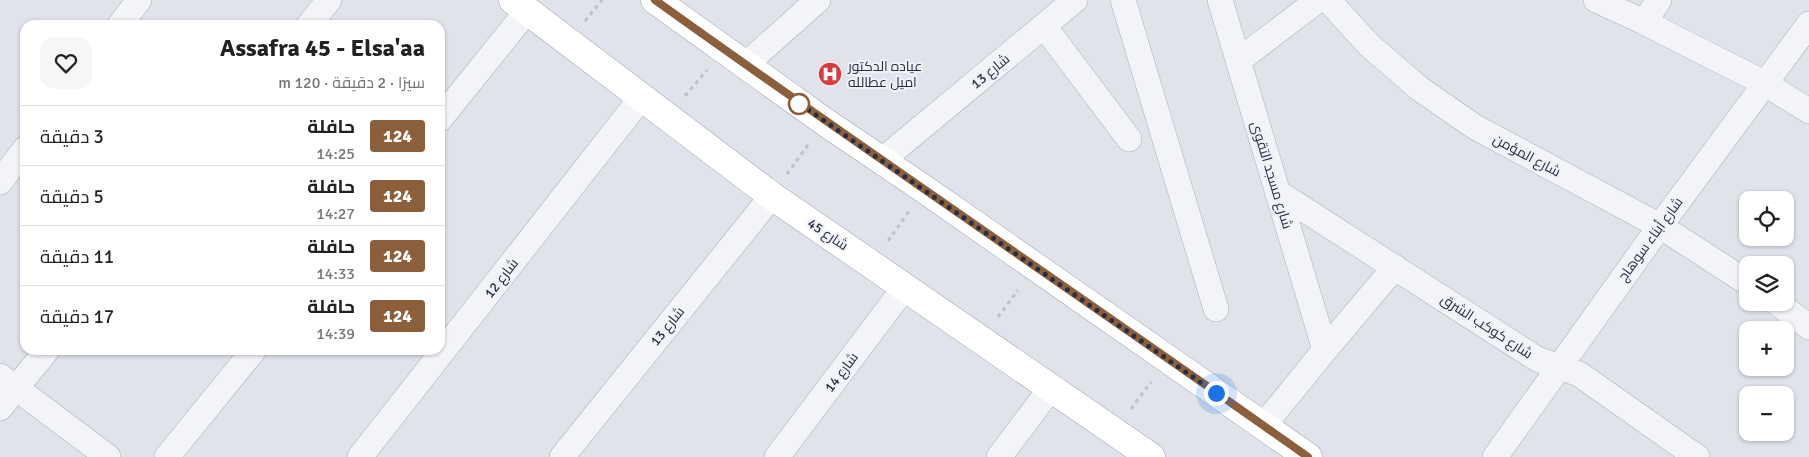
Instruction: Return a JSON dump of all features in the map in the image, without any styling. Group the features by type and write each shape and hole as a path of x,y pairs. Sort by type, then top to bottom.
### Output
{"main road":[{"path":"655,0 825,122 1308,457"},
{"name":"شارع 45","path":"520,5 772,196 1151,457"}],"street":[{"path":"124,20 139,0"},
{"path":"312,20 329,0"},
{"path":"734,57 818,0"},
{"name":"شارع 13","path":"881,161 1075,0"},
{"path":"1123,0 1216,309"},
{"name":"شارع مسجد التقوى","path":"1220,0 1325,350"},
{"path":"1238,62 1318,0"},
{"name":"شارع المؤمن","path":"1328,0 1369,45 1420,89 1475,127 1660,226 1739,277"},
{"path":"1596,0 1644,22 1764,84 1809,111"},
{"path":"1644,22 1659,0"},
{"path":"445,111 520,5"},
{"name":"شارع أبناء سوهاج","path":"1494,457 1660,226 1809,24"},
{"path":"1044,26 1129,139"},
{"name":"شارع 12","path":"445,348 641,98"},
{"path":"0,182 20,156"},
{"name":"شارع كوكب الشرق","path":"1277,192 1537,359 1579,374 1697,457"},
{"name":"شارع 13","path":"562,457 772,196"},
{"path":"1264,426 1395,267"},
{"name":"شارع 14","path":"777,457 905,287"},
{"path":"1788,311 1809,327"},
{"path":"0,408 8,382 41,355"},
{"path":"167,457 250,355"},
{"name":"شارع 12","path":"360,457 440,355"},
{"path":"8,382 108,457"},
{"path":"999,457 1051,388"}],"path":[{"path":"667,117 734,57"},
{"path":"772,196 825,122"},
{"path":"872,264 924,189"},
{"path":"982,340 1035,268"},
{"path":"1114,431 1167,359"}],"bus line":[{"name":"124","path":"655,0 825,122 1308,457"}],"place":[{"name":"عياده الدكتور اميل عطالله","path":"830,74"}],"route":[{"path":"799,104 793,99 1216,393"}]}
